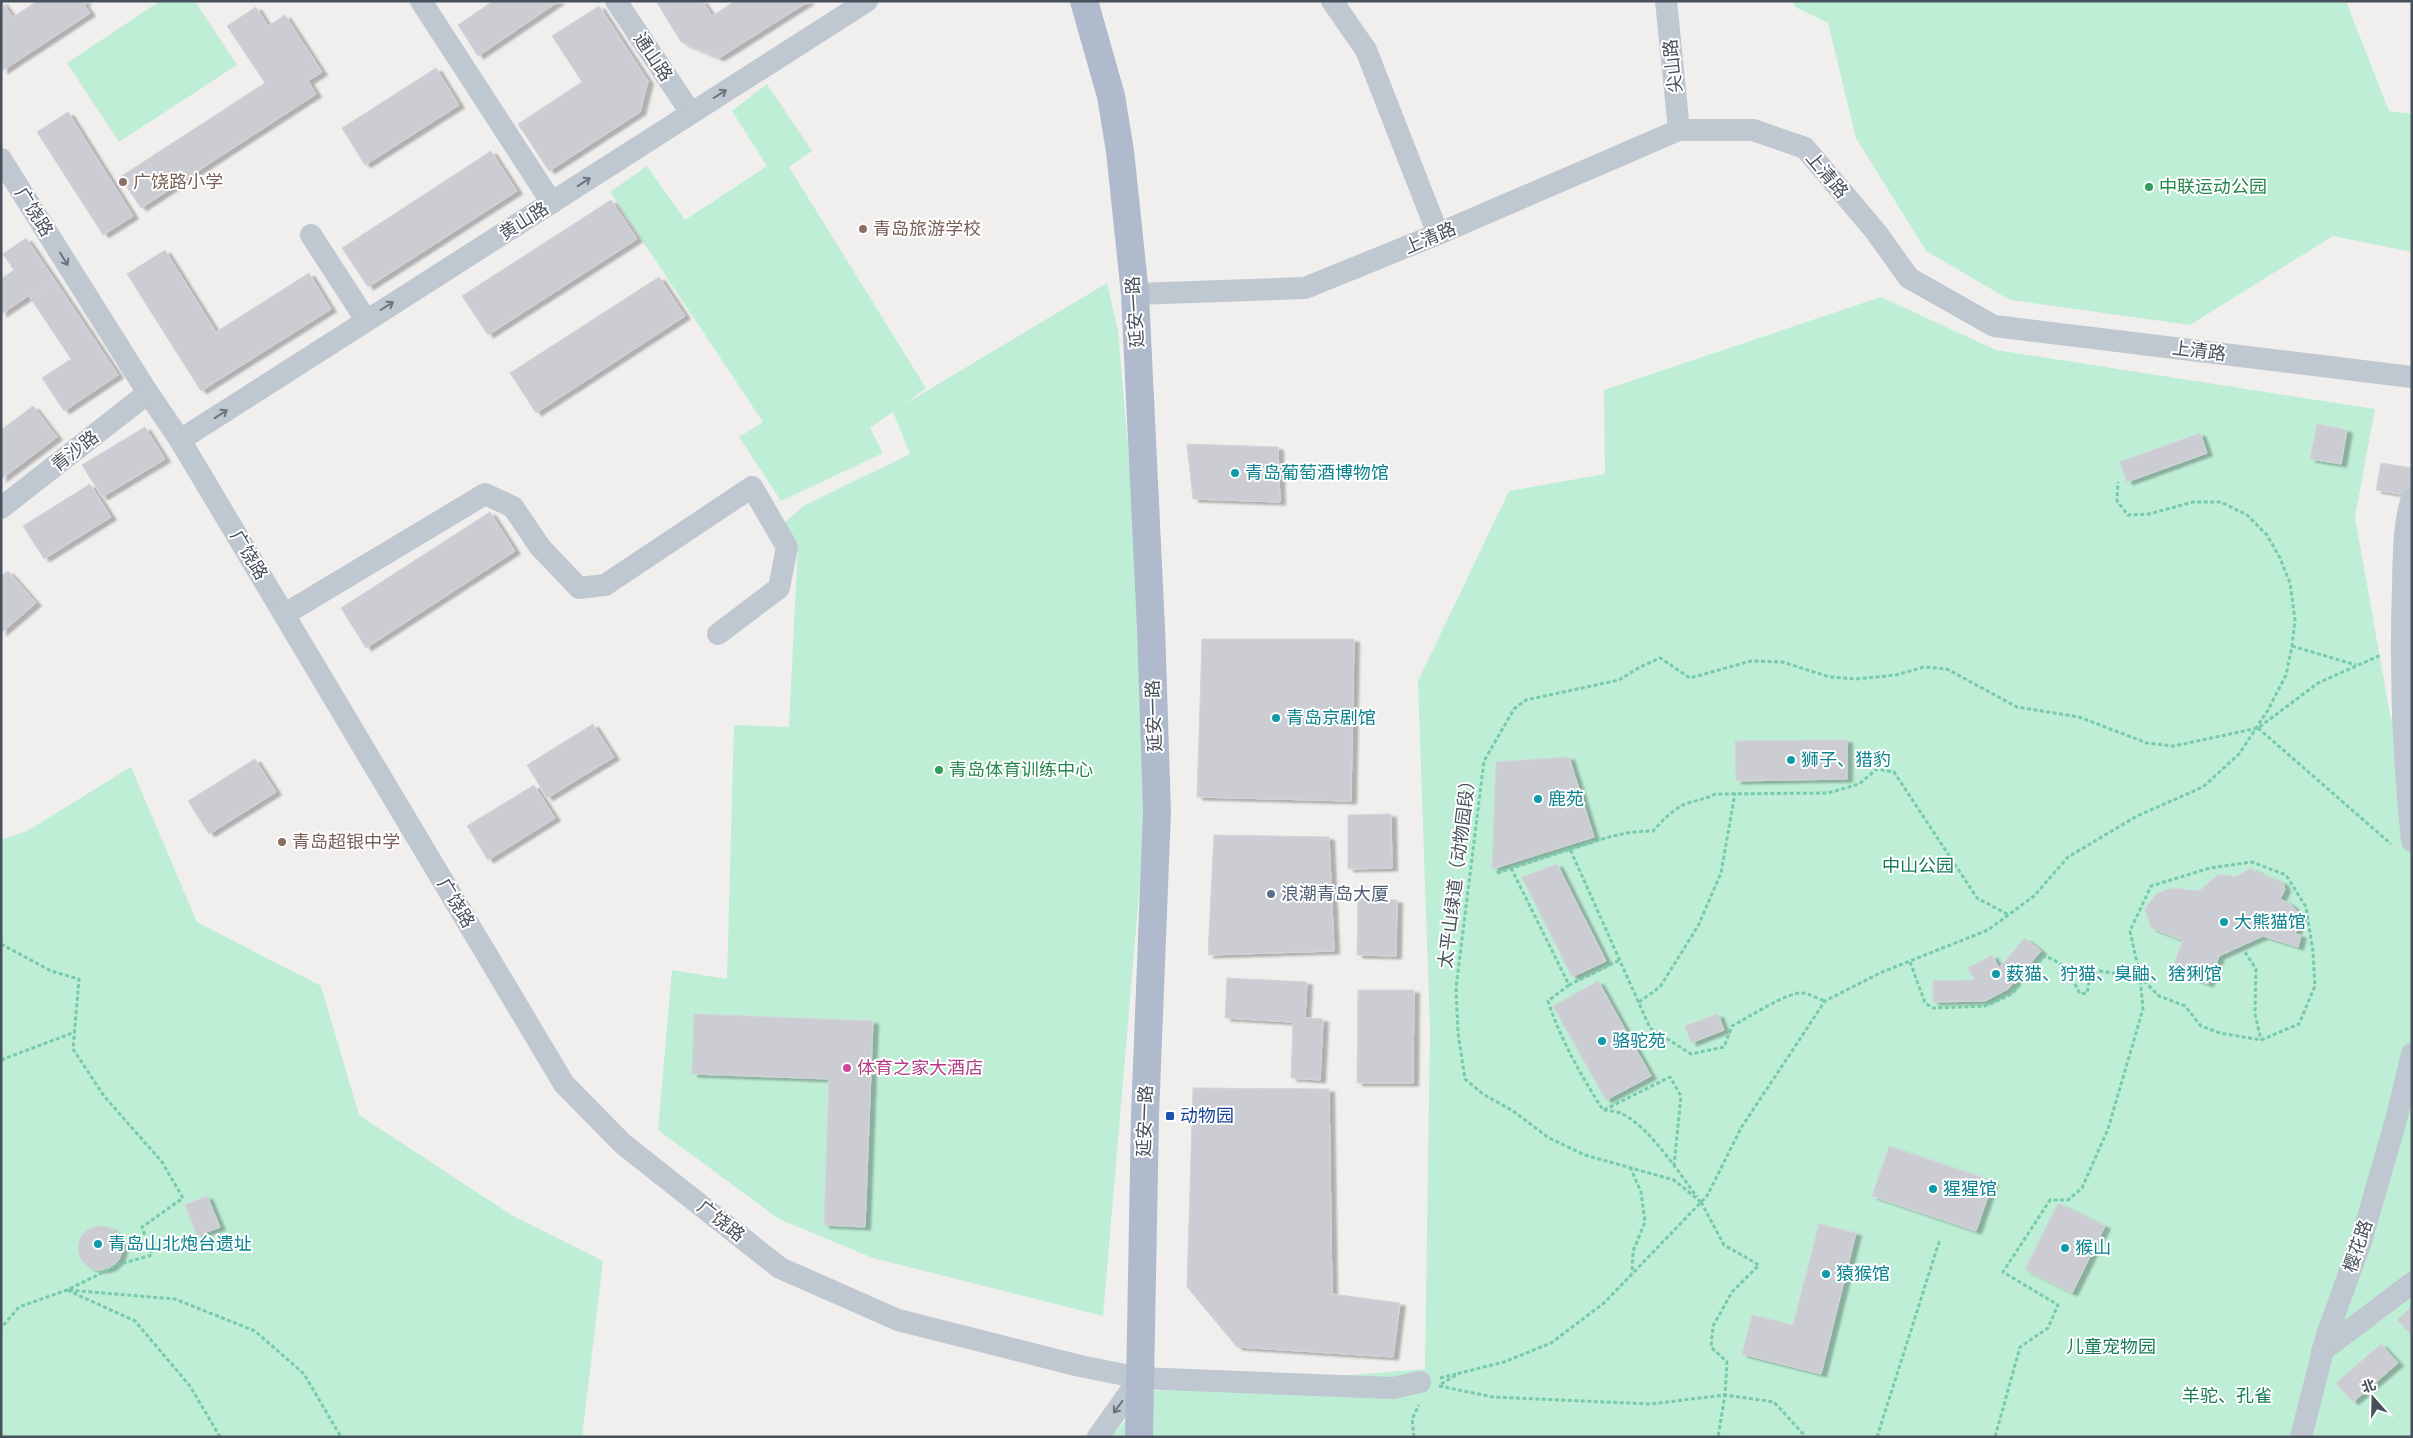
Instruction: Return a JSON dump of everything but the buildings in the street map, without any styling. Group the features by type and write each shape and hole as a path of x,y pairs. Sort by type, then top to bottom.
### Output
{"main road":[{"name":"延安一路","path":"1084,1 1111,96 1120,152 1135,294 1151,628 1157,811 1145,1116 1139,1437"}],"street":[{"path":"421,1 552,203"},
{"name":"通山路","path":"616,1 691,113"},
{"name":"黄山路","path":"180,440 867,1"},
{"path":"1332,1 1366,50 1438,234"},
{"name":"尖山路","path":"1666,1 1679,130"},
{"name":"上清路","path":"1135,294 1305,288 1438,234 1679,130 1753,130 1805,148 1876,232 1909,278 1994,326 2412,377"},
{"name":"广饶路","path":"1,158 148,394 180,440 564,1084 623,1144 780,1268 898,1320 1080,1366 1140,1378 1393,1388 1420,1382"},
{"path":"311,234 366,320"},
{"name":"青沙路","path":"1,508 148,394"},
{"path":"285,614 485,494 513,507 540,547 580,588 605,585 752,487 787,547 779,588 718,634"},
{"path":"2404,844 2403,644 2406,517 2412,498"},
{"name":"樱花路","path":"2301,1437 2322,1351 2361,1241 2396,1120 2412,1054"},
{"path":"2322,1351 2412,1283"},
{"path":"1098,1437 1140,1378"}],"path":[{"path":"1460,1373 1504,1362 1551,1343 1604,1303 1707,1196 1741,1128 1825,1001 1882,972 1988,930 2034,896 2068,858 2137,816 2203,788 2239,754 2258,728 2286,676 2295,620 2290,583 2280,558 2267,535 2247,514 2220,502 2192,502 2149,514 2128,515 2117,502 2118,482"},
{"name":"太平山绿道（动物园段）","path":"1630,1166 1586,1155 1549,1138 1513,1112 1483,1094 1465,1079 1458,1032 1456,988 1484,761 1514,709 1526,700 1619,680 1640,667 1660,658 1690,678 1751,661 1782,662 1830,677 1856,679 1896,675 1924,667 1947,669 2017,707 2079,717 2147,743 2174,746 2258,728 2318,682 2403,644"},
{"path":"2292,646 2357,666"},
{"path":"2258,728 2404,844"},
{"path":"1497,873 1614,834 1630,831 1653,831 1663,820 1687,804 1700,802 1715,794 1828,793 1859,784 1878,769 1894,772 1977,898 2009,915"},
{"path":"1639,1002 1660,987 1698,926 1721,873 1735,793"},
{"path":"1570,849 1650,1028 1691,1054 1724,1047 1732,1026 1758,1013 1788,994 1803,993 1825,1001"},
{"path":"1910,962 1926,1003 1933,1008 1985,1006 2012,994 2044,956 2060,962 2080,994 2087,993 2090,977 2099,970 2140,977 2160,996 2184,1006 2201,1026 2220,1033 2262,1040 2299,1024 2315,986 2313,952 2306,907 2286,875 2252,862 2210,868 2151,886 2130,931 2140,977 2143,1009 2108,1129 2082,1188 2068,1200 2050,1200 2003,1272 2058,1305 2048,1328 2020,1347 1995,1437"},
{"path":"1511,868 1569,985"},
{"path":"1,944 51,971 79,979 73,1049 99,1088 162,1162 184,1198 142,1227 152,1255 120,1264 67,1290 19,1307 1,1328"},
{"path":"2245,952 2256,969 2255,1014 2262,1040"},
{"path":"1620,960 1569,985 1548,1001 1553,1017 1603,1110 1622,1114 1641,1128 1674,1166 1701,1202 1724,1245 1759,1265 1732,1292 1713,1326 1711,1347 1727,1362 1726,1395 1718,1437"},
{"path":"1,1060 75,1032"},
{"path":"1603,1110 1670,1077 1681,1096 1674,1166"},
{"path":"1630,1166 1674,1180 1701,1202"},
{"path":"1630,1166 1641,1192 1645,1222 1634,1251 1632,1274"},
{"path":"1876,1437 1940,1239"},
{"path":"67,1290 135,1321 190,1386 220,1437"},
{"path":"67,1290 175,1299 255,1330 304,1374 341,1437"},
{"path":"1420,1382 1492,1397 1650,1404 1726,1395 1774,1402 1806,1437"},
{"path":"1412,1419 1414,1437"}],"green space":[{"path":"160,1 195,1 237,65 119,142 67,63"},
{"name":"中联运动公园","path":"1793,1 2346,1 2389,111 2412,114 2412,252 2333,236 2190,325 2010,300 1926,251 1856,138 1828,23 1795,7"},
{"name":"青岛体育训练中心","path":"767,84 812,151 789,167 926,388 905,404 1107,283 1118,331 1135,528 1146,812 1103,1316 873,1258 779,1219 658,1130 672,970 727,979 734,725 789,727 798,543 784,523 805,505 910,454 893,412 870,428 883,453 781,501 739,437 763,422 610,192 647,166 685,220 767,166 732,111"},
{"name":"中山公园","path":"1881,297 1996,350 2375,409 2355,517 2391,720 2412,642 2412,1437 1111,1437 1152,1391 1425,1369 1430,1029 1418,681 1509,491 1605,474 1604,390"},
{"path":"131,767 197,922 321,986 359,1115 513,1216 603,1261 582,1437 1,1437 1,840 27,831"}],"place":[{"name":"广饶路小学","path":"123,182"},
{"name":"中联运动公园","path":"2149,187"},
{"name":"青岛旅游学校","path":"863,229"},
{"name":"青岛葡萄酒博物馆","path":"1235,473"},
{"name":"青岛京剧馆","path":"1276,718"},
{"name":"狮子、猎豹","path":"1791,760"},
{"name":"青岛体育训练中心","path":"939,770"},
{"name":"鹿苑","path":"1538,799"},
{"name":"青岛超银中学","path":"282,842"},
{"name":"浪潮青岛大厦","path":"1271,894"},
{"name":"大熊猫馆","path":"2224,922"},
{"name":"薮猫、狞猫、臭鼬、猞猁馆","path":"1996,974"},
{"name":"骆驼苑","path":"1602,1041"},
{"name":"体育之家大酒店","path":"847,1068"},
{"name":"动物园","path":"1170,1116"},
{"name":"猩猩馆","path":"1933,1189"},
{"name":"青岛山北炮台遗址","path":"98,1244"},
{"name":"猴山","path":"2065,1248"},
{"name":"猿猴馆","path":"1826,1274"}],"park label":[{"name":"儿童宠物园","path":"2111,1347"},
{"name":"羊驼、孔雀","path":"2227,1396"}]}
